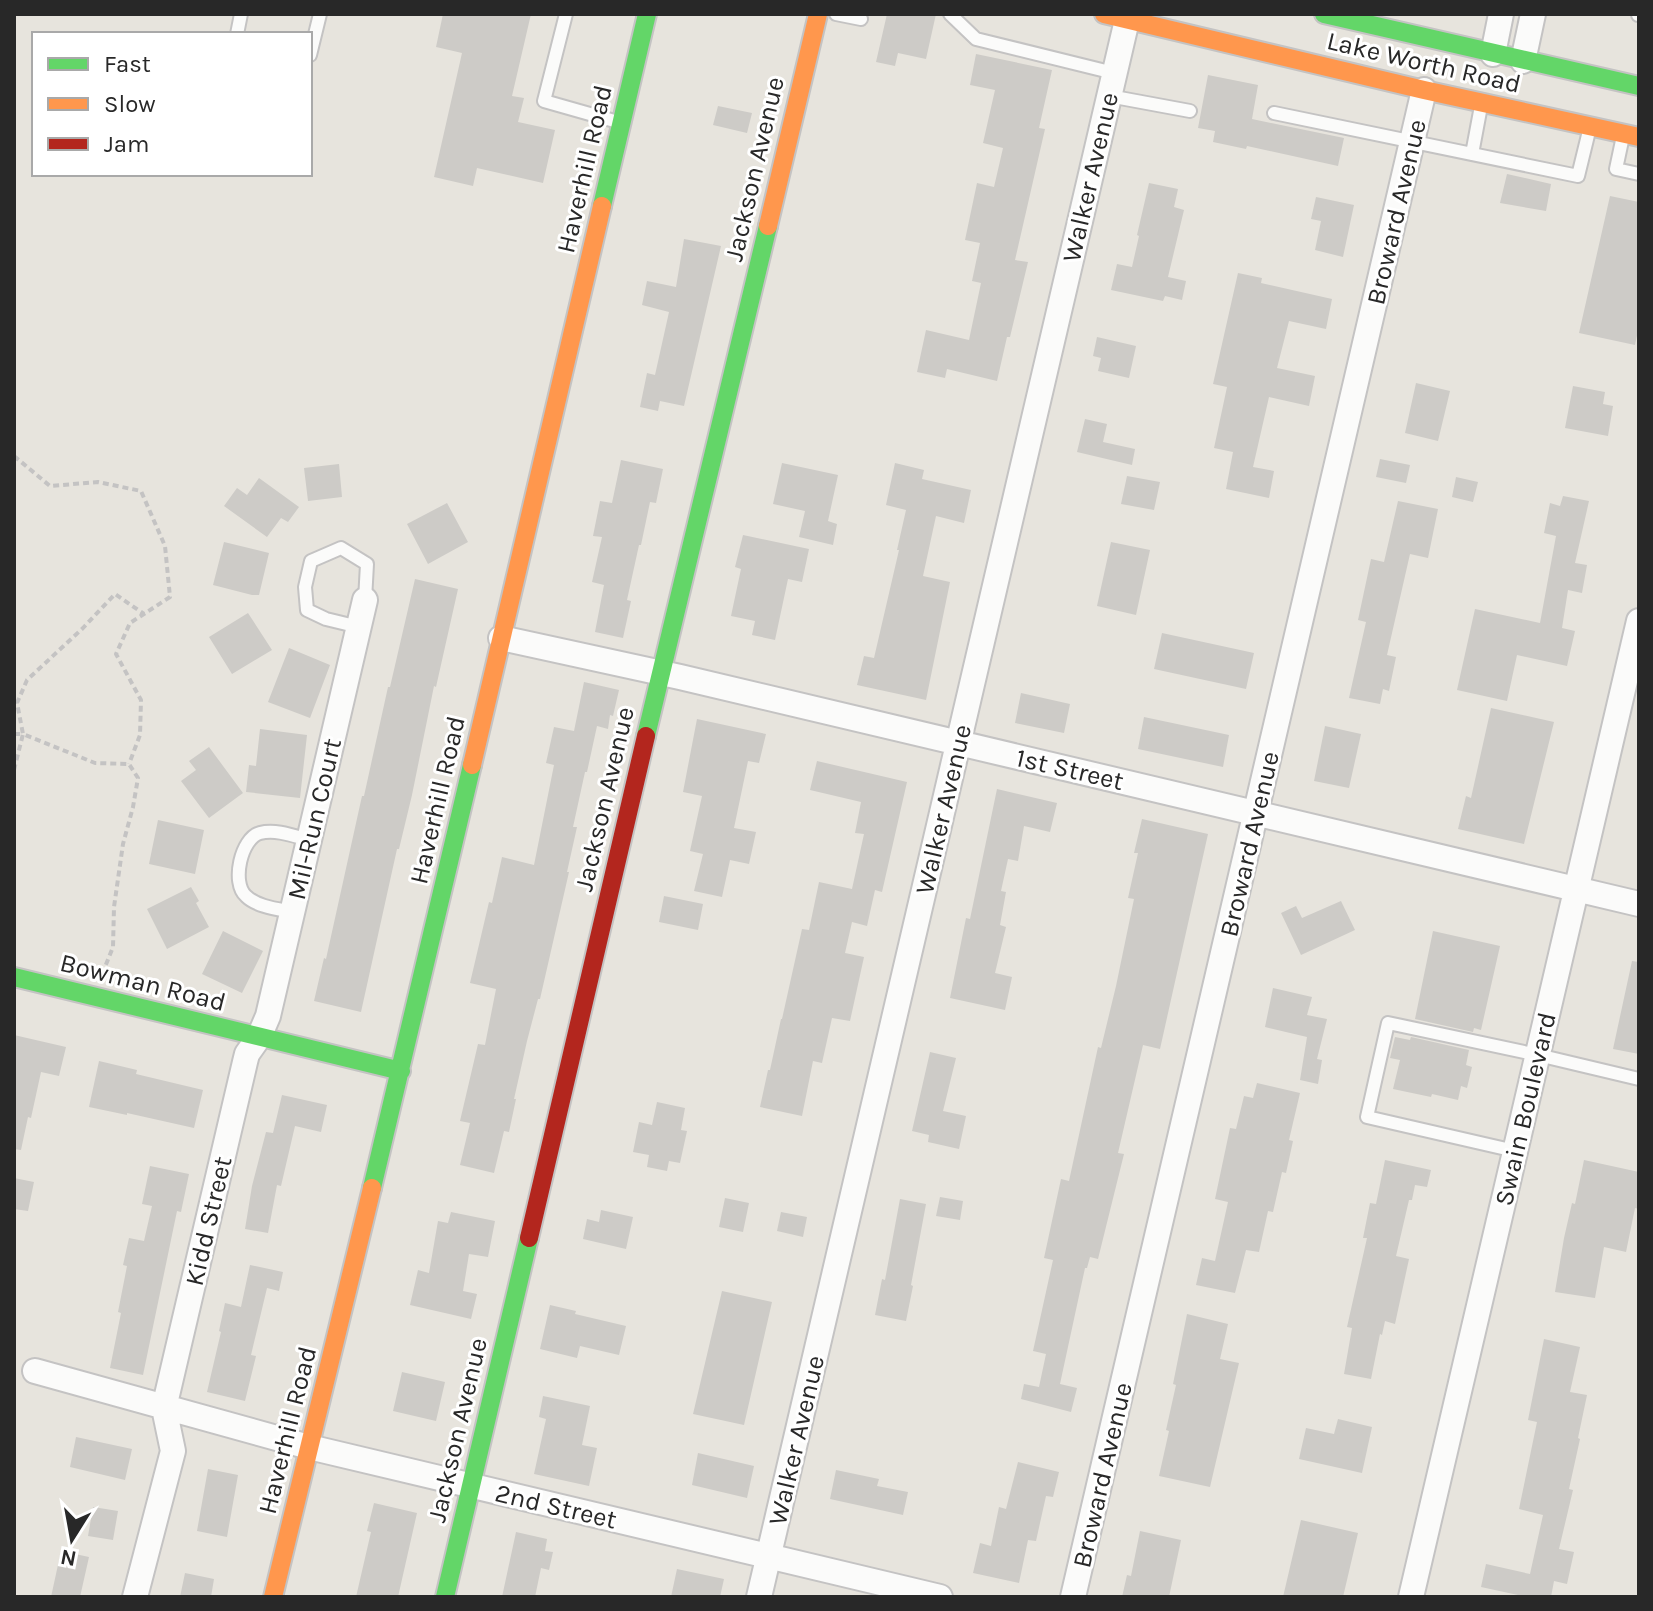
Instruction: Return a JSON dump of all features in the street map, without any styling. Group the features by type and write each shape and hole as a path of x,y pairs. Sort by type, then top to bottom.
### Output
{"street":[{"name":"Haverhill Road","path":"273,1597 401,1071 647,14"},
{"name":"Jackson Avenue","path":"445,1597 818,14"},
{"name":"Lake Worth Road","path":"1324,14 1639,86"},
{"path":"1493,54 1501,14"},
{"path":"1523,61 1533,14"},
{"name":"Walker Avenue","path":"759,1597 1112,84 1124,16"},
{"name":"Lake Worth Road","path":"1124,16 1424,90 1631,136"},
{"name":"Broward Avenue","path":"1073,1597 1424,90"},
{"name":"Mil-Run Court","path":"259,1037 268,1016 365,600"},
{"name":"Swain Boulevard","path":"1411,1597 1639,621"},
{"name":"1st Street","path":"501,638 959,742 1639,904"},
{"name":"Bowman Road","path":"14,977 401,1071"},
{"name":"Kidd Street","path":"164,1408 247,1054 259,1037"},
{"name":"2nd Street","path":"35,1371 309,1447 940,1597"},
{"path":"135,1597 173,1451 164,1408"}],"lane":[{"path":"312,47 320,14"},
{"path":"836,14 861,19"},
{"path":"950,14 976,39 1190,111"},
{"path":"564,15 544,101 622,123"},
{"path":"1472,154 1482,103"},
{"path":"1274,113 1578,176 1590,127"},
{"path":"1631,136 1616,169 1639,174"},
{"path":"359,627 326,619 307,610 305,587 311,561 341,548 367,564 365,600"},
{"path":"293,912 261,905 242,893 239,874 245,845 252,836 264,832 309,840"},
{"path":"1515,1151 1367,1117 1388,1023 1639,1079"}],"path":[{"path":"14,456 50,486 98,482 141,491 165,546 170,597 130,623 116,654 141,700 140,735 129,764"},
{"path":"14,770 23,734 17,703 27,680 115,594 144,614"},
{"path":"14,734 23,734 95,763 129,764"},
{"path":"102,974 113,947 114,907 123,844 138,778 129,764"}],"building":[{"path":"443,14 531,14 512,96 524,98 518,122 555,130 543,183 477,168 473,186 434,177 462,53 436,47"},
{"path":"887,14 936,14 926,59 898,53 895,66 876,62"},
{"path":"976,54 1052,70 1039,128 1045,129 1015,260 1028,262 997,381 947,369 945,378 917,372 926,330 969,340 981,283 972,281 980,243 965,240 977,183 994,187 1003,148 983,143 995,90 970,85"},
{"path":"1208,75 1258,85 1252,119 1344,138 1338,166 1247,146 1246,149 1213,142 1215,131 1198,128"},
{"path":"718,106 752,113 747,133 713,125"},
{"path":"1507,174 1551,184 1546,211 1500,203"},
{"path":"1149,183 1178,189 1174,207 1184,210 1168,277 1186,281 1182,300 1165,296 1163,301 1111,290 1117,264 1132,267"},
{"path":"1610,196 1639,202 1639,326 1635,345 1579,333"},
{"path":"1316,197 1354,205 1343,257 1315,250 1321,221 1311,219"},
{"path":"684,239 721,246 684,406 660,401 658,411 640,407 647,373 655,375 669,312 642,305 647,281 676,287"},
{"path":"1238,273 1262,278 1261,283 1332,299 1326,329 1289,321 1277,368 1315,376 1309,406 1269,397 1253,467 1274,471 1269,498 1226,489 1233,452 1214,448 1227,387 1213,384"},
{"path":"1097,337 1136,346 1129,378 1098,371 1101,358 1093,356"},
{"path":"1416,383 1450,391 1438,441 1405,433"},
{"path":"1573,386 1605,392 1603,404 1613,406 1608,436 1565,428"},
{"path":"1085,419 1107,424 1103,442 1135,449 1132,465 1077,452"},
{"path":"1380,459 1410,465 1406,483 1376,477"},
{"path":"621,460 663,469 656,503 650,502 639,545 627,600 631,601 623,638 595,632 604,585 592,582 602,537 593,536 600,501 612,503"},
{"path":"782,463 838,475 828,521 837,524 833,545 799,537 805,511 773,504"},
{"path":"895,463 924,470 922,479 971,490 964,523 936,516 923,576 950,582 926,700 857,685 864,656 874,658 906,510 886,505"},
{"path":"339,464 342,497 308,501 304,468"},
{"path":"1127,476 1160,482 1154,510 1121,504"},
{"path":"1456,477 1478,482 1473,502 1452,497"},
{"path":"259,478 299,507 288,522 281,518 267,537 224,506 237,488 247,495"},
{"path":"1563,496 1589,501 1575,563 1587,565 1582,593 1568,590 1562,628 1575,631 1567,666 1517,655 1507,701 1457,690 1475,609 1540,623 1556,536 1544,533 1550,503 1560,506"},
{"path":"1398,501 1438,509 1428,558 1410,554 1387,655 1396,657 1389,691 1383,689 1380,704 1349,698 1366,622 1358,620 1371,559 1384,562"},
{"path":"447,503 468,542 428,564 407,524"},
{"path":"743,535 809,549 802,582 788,579 775,640 752,635 755,621 731,616 741,569 735,567"},
{"path":"224,542 269,553 259,595 213,585"},
{"path":"1111,542 1150,550 1136,615 1097,606"},
{"path":"415,579 458,589 361,1012 314,1001"},
{"path":"248,613 272,650 232,674 209,637"},
{"path":"1162,633 1254,653 1246,689 1154,669"},
{"path":"289,648 330,665 310,718 268,702"},
{"path":"584,682 619,690 608,729 597,726 585,772 573,827 577,827 569,872 540,999 527,1041 509,1132 504,1131 494,1173 460,1165 470,1123 460,1121 478,1044 485,1045 496,989 470,983 502,857 534,865 554,765 546,763 554,727 574,731"},
{"path":"1021,693 1070,704 1064,733 1015,723"},
{"path":"1491,708 1554,722 1524,844 1458,829 1466,796 1471,798"},
{"path":"1144,717 1229,735 1223,767 1138,749"},
{"path":"697,719 766,734 759,763 748,761 734,828 756,832 749,864 730,860 722,897 694,891 703,854 690,851 702,796 683,792"},
{"path":"1325,726 1361,734 1349,788 1314,781"},
{"path":"260,729 307,735 300,798 246,792 249,765 256,766"},
{"path":"209,747 243,793 209,818 181,781 196,770 189,761"},
{"path":"817,761 907,782 882,892 875,890 867,926 852,922 845,953 864,957 850,1021 832,1018 822,1063 813,1061 802,1116 760,1107 768,1070 802,929 809,930 819,882 852,889 864,834 855,833 861,802 810,790"},
{"path":"997,789 1057,803 1050,832 1024,826 1018,861 1008,859 1001,891 1006,892 1000,925 1006,927 995,973 1012,977 1005,1010 950,998"},
{"path":"1142,819 1208,834 1160,1049 1143,1045 1118,1153 1124,1154 1098,1259 1090,1257 1085,1268 1060,1384 1077,1388 1071,1412 1021,1399 1024,1384 1039,1387 1046,1354 1033,1351 1053,1260 1044,1258 1061,1179 1069,1181 1098,1047 1101,1048 1116,986 1134,899 1128,898"},
{"path":"158,820 204,830 195,874 149,864"},
{"path":"191,887 209,927 167,949 147,909"},
{"path":"664,896 703,904 698,930 659,922"},
{"path":"1341,901 1355,930 1301,955 1281,913 1296,906 1302,918"},
{"path":"223,931 263,951 242,993 202,974"},
{"path":"1433,931 1500,946 1481,1030 1474,1028 1473,1032 1415,1019"},
{"path":"1632,961 1639,962 1639,1054 1613,1049"},
{"path":"1273,988 1312,997 1307,1015 1327,1019 1317,1059 1322,1060 1318,1084 1300,1080 1307,1037 1265,1027"},
{"path":"14,1035 66,1047 59,1076 41,1072 21,1150 14,1149"},
{"path":"1395,1037 1410,1040 1411,1037 1469,1050 1466,1065 1472,1067 1467,1088 1461,1086 1458,1100 1393,1089 1400,1060 1390,1058"},
{"path":"930,1052 956,1058 943,1111 966,1116 959,1149 928,1142 929,1135 912,1131"},
{"path":"99,1061 137,1070 136,1074 203,1090 194,1128 89,1107"},
{"path":"1257,1083 1300,1093 1289,1140 1293,1141 1286,1173 1282,1172 1273,1212 1268,1211 1259,1252 1246,1250 1235,1293 1196,1285 1202,1258 1215,1261 1228,1202 1215,1199 1230,1128 1236,1129 1244,1096 1253,1098"},
{"path":"282,1095 327,1105 321,1132 295,1126 281,1186 277,1185 268,1233 245,1229 266,1132 273,1133"},
{"path":"657,1102 685,1108 681,1130 687,1131 680,1163 669,1161 667,1171 647,1167 649,1155 633,1152 639,1122 652,1125"},
{"path":"1385,1160 1431,1170 1427,1187 1415,1185 1412,1200 1409,1200 1396,1256 1409,1259 1395,1324 1385,1321 1371,1379 1344,1374 1352,1328 1347,1327 1367,1238 1363,1238 1370,1203 1376,1204"},
{"path":"1584,1160 1639,1172 1639,1209 1635,1208 1626,1252 1604,1247 1595,1298 1555,1292 1564,1238"},
{"path":"150,1166 189,1174 181,1212 177,1211 143,1375 110,1368 121,1313 118,1312 127,1266 123,1265 129,1238 144,1241 152,1206 142,1204"},
{"path":"14,1178 34,1182 28,1211 14,1209"},
{"path":"940,1197 963,1201 960,1220 936,1216"},
{"path":"725,1198 749,1203 743,1232 719,1227"},
{"path":"900,1199 926,1204 906,1321 875,1315 882,1279 885,1280"},
{"path":"601,1210 633,1217 626,1249 583,1239 587,1219 599,1222"},
{"path":"451,1212 495,1221 488,1257 469,1254 463,1291 477,1294 471,1319 410,1305 418,1270 429,1273 438,1221 448,1223"},
{"path":"781,1212 807,1217 803,1237 777,1231"},
{"path":"250,1265 283,1272 279,1291 267,1288 251,1355 256,1356 245,1401 207,1392 225,1303 241,1307"},
{"path":"722,1291 772,1302 744,1425 693,1414"},
{"path":"550,1305 626,1326 619,1355 580,1346 577,1358 540,1349"},
{"path":"1187,1314 1228,1324 1220,1359 1239,1363 1210,1487 1159,1476"},
{"path":"1544,1339 1580,1347 1570,1392 1587,1395 1569,1489 1573,1490 1559,1549 1574,1552 1567,1584 1554,1581 1551,1597 1527,1597 1481,1587 1486,1564 1530,1574 1543,1515 1519,1509 1537,1422 1528,1420"},
{"path":"402,1372 445,1382 436,1421 393,1411"},
{"path":"543,1396 590,1406 582,1445 597,1448 589,1486 534,1474 546,1419 539,1417"},
{"path":"1338,1419 1372,1427 1362,1473 1299,1459 1306,1428 1334,1434"},
{"path":"76,1437 132,1449 125,1480 70,1467"},
{"path":"698,1453 754,1466 747,1498 692,1485"},
{"path":"1018,1462 1059,1472 1053,1497 1046,1496 1036,1541 1028,1540 1019,1583 973,1573 980,1543 991,1546 999,1507 1006,1509"},
{"path":"208,1469 238,1475 227,1537 197,1531"},
{"path":"836,1470 879,1479 877,1486 908,1492 903,1515 830,1499"},
{"path":"374,1503 417,1513 398,1597 356,1597 371,1532 367,1531"},
{"path":"93,1507 118,1511 113,1540 88,1536"},
{"path":"1301,1520 1358,1533 1343,1597 1283,1597"},
{"path":"1140,1531 1181,1540 1169,1597 1122,1597 1127,1575 1131,1576"},
{"path":"516,1532 547,1539 545,1551 553,1552 549,1570 541,1568 535,1597 502,1597"},
{"path":"61,1551 89,1557 80,1597 51,1597"},
{"path":"677,1569 724,1579 720,1597 671,1597"},
{"path":"185,1573 214,1579 211,1597 180,1597"}],"traffic: fast":[{"path":"602,206 647,14"},
{"path":"1324,14 1639,86"},
{"path":"646,736 768,226"},
{"path":"372,1188 472,765"},
{"path":"14,977 401,1071"},
{"path":"445,1597 529,1238"}],"traffic: slow":[{"path":"768,226 818,14"},
{"path":"1104,14 1639,137"},
{"path":"472,765 602,206"},
{"path":"273,1597 372,1188"}],"traffic: jam":[{"path":"529,1238 646,736"}]}
